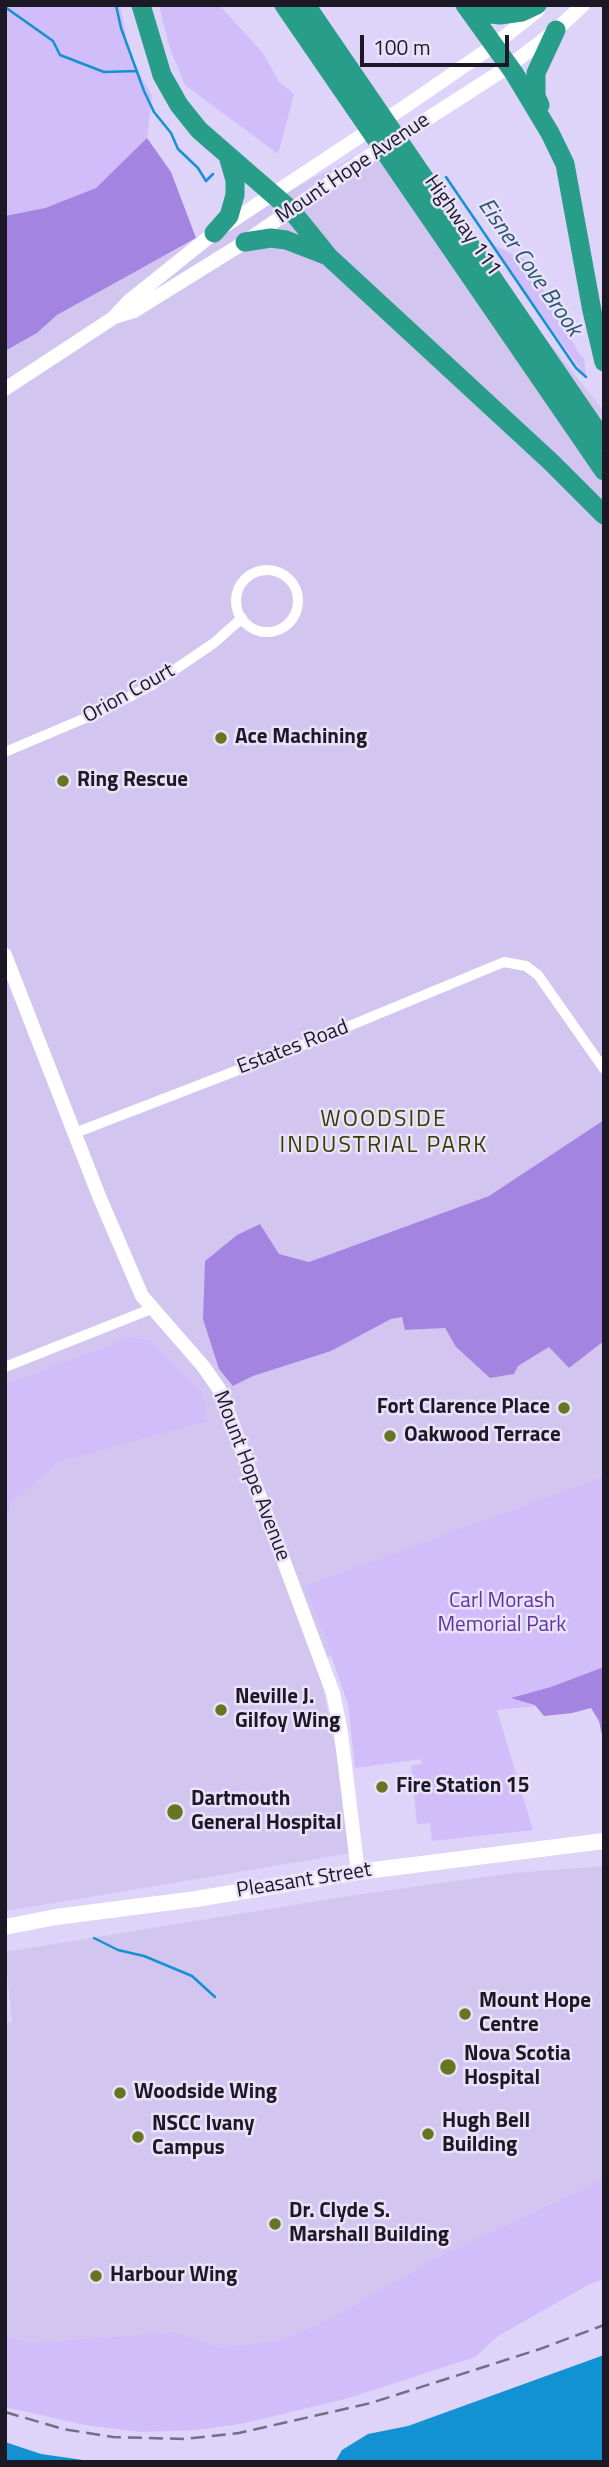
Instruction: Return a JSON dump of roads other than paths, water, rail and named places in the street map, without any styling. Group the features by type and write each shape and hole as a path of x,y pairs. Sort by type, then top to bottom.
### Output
{"highway":[{"path":"141,5 155,57 170,91 189,118 291,211 329,257 551,462 604,515"},
{"name":"Highway 111","path":"284,5 604,471"},
{"name":"Highway 111","path":"306,5 604,441"},
{"path":"465,5 514,73 550,133"},
{"path":"474,5 491,14 500,15 522,12 537,5"},
{"path":"556,30 536,73 536,96 565,164 604,362"},
{"path":"214,233 229,216 236,195 235,180 227,155"},
{"path":"245,242 271,238 286,240 329,257"}],"main road":[{"name":"Pleasant Street","path":"5,1927 358,1872 604,1841"}],"street":[{"name":"Mount Hope Avenue","path":"5,389 113,318 129,301 214,233 406,106 493,46 545,5"},
{"name":"Mount Hope Avenue","path":"113,318 134,311 245,242 357,164 508,67 583,5"},
{"path":"270,570 281,573 290,580 297,592 299,603 296,615 289,624 280,630 267,633 247,626 242,618 237,610 236,598 239,588 248,576 270,570"},
{"name":"Orion Court","path":"5,752 102,711 152,685 214,643 242,618"},
{"name":"Mount Hope Avenue","path":"5,955 142,1296 203,1366 219,1389 333,1693 341,1733 358,1872"},
{"name":"Estates Road","path":"75,1133 334,1032 498,964 510,962 526,966 538,975 604,1069"},
{"path":"5,1367 151,1309"}],"water":[{"path":"604,2355 604,2462 335,2462 342,2450 368,2434 408,2426"},
{"path":"5,2442 41,2454 97,2462 5,2462"}],"waterway":[{"name":"Eisner Cove Brook","path":"116,5 121,28 154,112 171,133 178,149 198,168 206,181 213,174"},
{"name":"Eisner Cove Brook","path":"5,7 53,41 60,55 104,72 137,71"},
{"name":"Eisner Cove Brook","path":"446,177 576,368 586,377"},
{"path":"94,1938 118,1950 144,1956 192,1976 215,1997"}],"railway":[{"path":"5,2412 63,2429 113,2437 185,2439 239,2433 371,2403 540,2349 604,2325"}],"place":[{"name":"Ace Machining","path":"221,738"},
{"name":"Ring Rescue","path":"63,781"},
{"name":"Fort Clarence Place","path":"564,1408"},
{"name":"Oakwood Terrace","path":"390,1436"},
{"name":"Neville J. Gilfoy Wing","path":"221,1710"},
{"name":"Fire Station 15","path":"382,1787"},
{"name":"Dartmouth General Hospital","path":"175,1812"},
{"name":"Mount Hope Centre","path":"465,2014"},
{"name":"Nova Scotia Hospital","path":"448,2067"},
{"name":"Woodside Wing","path":"120,2093"},
{"name":"Hugh Bell Building","path":"428,2134"},
{"name":"NSCC Ivany Campus","path":"138,2137"},
{"name":"Dr. Clyde S. Marshall Building","path":"275,2224"},
{"name":"Harbour Wing","path":"96,2276"}],"district":[{"name":"WOODSIDE INDUSTRIAL PARK","path":"384,1133"}],"park label":[{"name":"Carl Morash Memorial Park","path":"502,1614"}]}
